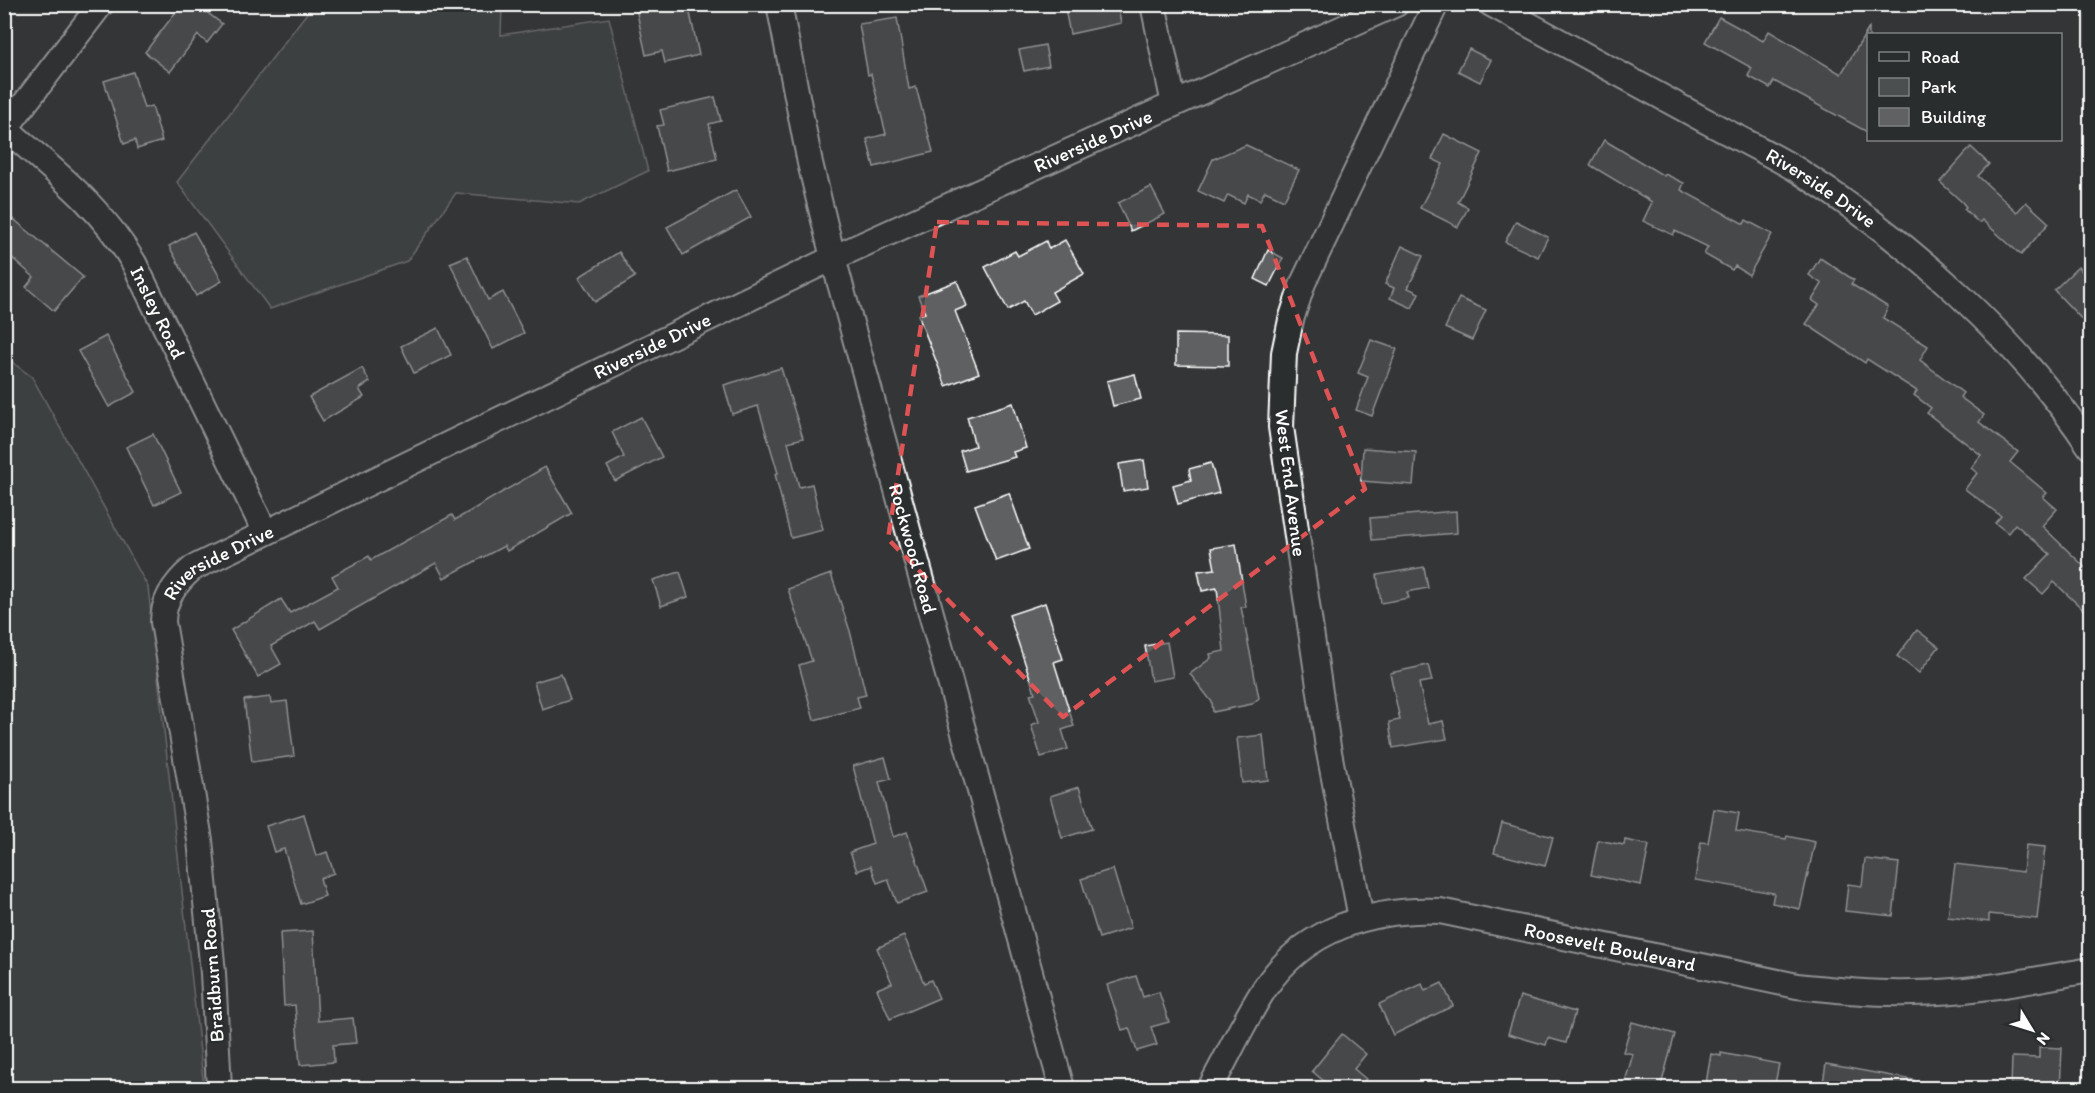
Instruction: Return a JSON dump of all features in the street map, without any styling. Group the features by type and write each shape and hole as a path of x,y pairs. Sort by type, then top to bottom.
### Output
{"street":[{"path":"5,128 101,4"},
{"name":"Rockwood Road","path":"779,4 810,163 833,258 1062,1089"},
{"path":"1153,4 1174,104"},
{"name":"Riverside Drive","path":"202,862 163,616 168,597 178,580 193,568 833,258 1396,4"},
{"name":"West End Avenue","path":"1361,918 1328,747 1281,427 1284,353 1291,320 1303,283 1436,4"},
{"name":"Riverside Drive","path":"1491,4 1796,170 1874,224 1934,272 1991,326 2040,380 2091,447"},
{"name":"Insley Road","path":"5,128 96,208 118,235 134,263 265,532"},
{"name":"Braidburn Road","path":"202,862 213,962 219,1089"},
{"name":"Roosevelt Boulevard","path":"1210,1089 1265,988 1285,964 1307,945 1332,930 1361,918 1411,909 1440,911 1797,986 1851,992 1914,993 1976,989 2091,970"}],"highlighted area":[{"path":"937,222 1262,226 1365,489 1063,717 888,539"}],"green space":[{"path":"313,5 502,5 501,35 609,18 648,171 579,204 456,193 407,261 270,309 177,182"},
{"path":"4,356 32,377 148,587 204,1088 5,1088"}],"building":[{"path":"182,4 196,4 222,24 207,43 198,35 170,72 145,52"},
{"path":"635,4 688,4 699,55 665,63 662,51 646,55"},
{"path":"1064,4 1117,4 1121,23 1070,34"},
{"path":"1719,17 1763,41 1769,31 1841,74 1869,28 1869,33 1867,33 1867,132 1774,81 1770,88 1748,76 1752,68 1705,42"},
{"path":"897,18 909,89 916,87 933,152 874,167 867,139 886,134 871,74 868,75 859,24"},
{"path":"1045,45 1049,66 1024,71 1019,50"},
{"path":"1469,49 1491,60 1480,82 1458,71"},
{"path":"133,72 144,108 152,106 162,141 137,149 135,140 124,144 104,81"},
{"path":"715,97 721,121 709,124 717,159 667,171 657,126 664,125 660,110"},
{"path":"1444,134 1482,153 1458,202 1468,208 1458,227 1420,208 1443,164 1432,159"},
{"path":"1604,140 1664,176 1665,174 1684,183 1681,190 1744,224 1746,220 1772,234 1749,275 1735,266 1732,270 1704,254 1708,247 1675,231 1673,235 1643,221 1652,202 1590,165"},
{"path":"1246,145 1299,170 1284,200 1265,191 1260,200 1248,194 1244,203 1228,195 1224,203 1198,191 1213,159"},
{"path":"1971,147 1989,164 1978,176 2017,212 2026,202 2049,223 2021,255 1982,220 1979,223 1964,209 1966,207 1962,202 1940,182"},
{"path":"1151,187 1165,214 1131,231 1118,203"},
{"path":"736,190 751,217 683,255 667,227"},
{"path":"4,211 83,277 54,311 26,287 34,277 4,251"},
{"path":"1516,221 1548,237 1538,257 1505,242"},
{"path":"194,232 222,281 196,296 169,246"},
{"path":"1065,240 1084,274 1052,292 1057,301 1032,315 1024,301 1008,310 985,267 1015,251 1018,256 1046,241 1049,249"},
{"path":"1402,246 1423,256 1408,288 1419,293 1412,308 1390,298 1394,288 1385,284"},
{"path":"1268,250 1283,258 1269,286 1255,279"},
{"path":"619,252 635,277 595,302 579,277"},
{"path":"467,256 488,300 503,292 524,333 493,349 450,263"},
{"path":"1820,258 1854,280 1851,284 1888,307 1883,318 1928,346 1920,360 1963,393 1960,397 1984,415 1979,422 2018,452 2010,462 2047,493 2043,497 2057,509 2042,526 2091,573 2091,617 2054,582 2043,594 2026,579 2050,554 2015,524 2008,533 1995,523 2001,516 1965,489 1977,473 1971,468 1981,455 1927,413 1931,408 1914,395 1917,391 1867,359 1865,363 1806,324 1819,305 1812,300 1822,284 1809,275"},
{"path":"2078,267 2091,281 2091,329 2054,290"},
{"path":"957,281 967,306 955,311 979,373 946,386 918,315 925,313 918,296"},
{"path":"1459,298 1486,310 1472,340 1445,328"},
{"path":"438,328 451,355 414,373 401,346"},
{"path":"1176,334 1228,335 1228,366 1176,365"},
{"path":"106,336 136,392 109,407 78,351"},
{"path":"1371,340 1397,349 1372,416 1356,410 1368,377 1358,373"},
{"path":"362,368 370,382 359,389 364,397 323,421 309,397"},
{"path":"781,368 803,438 788,442 799,487 812,484 823,530 791,538 775,474 778,473 758,406 732,414 724,385"},
{"path":"1135,374 1141,399 1113,406 1107,381"},
{"path":"1013,403 1026,448 1013,452 1015,457 966,471 960,451 975,446 967,417"},
{"path":"641,417 662,457 615,481 607,466 624,457 612,432"},
{"path":"153,434 181,492 154,505 126,447"},
{"path":"1363,448 1416,452 1413,485 1361,481"},
{"path":"1144,460 1148,487 1123,491 1119,464"},
{"path":"1211,463 1219,493 1178,504 1173,485 1191,480 1189,469"},
{"path":"545,467 572,513 507,551 504,546 444,578 436,563 320,629 315,621 271,646 281,664 258,677 231,630 281,599 290,613 338,587 332,576 369,556 371,560 452,515 455,520"},
{"path":"1009,493 1029,549 996,561 975,505"},
{"path":"1456,511 1457,533 1372,540 1370,518"},
{"path":"1236,544 1246,607 1241,607 1259,698 1252,704 1213,712 1212,702 1190,674 1211,658 1210,654 1224,651 1217,588 1202,591 1198,571 1215,569 1211,548"},
{"path":"1424,567 1428,588 1407,592 1409,598 1381,603 1377,575"},
{"path":"680,572 688,597 661,606 653,580"},
{"path":"831,574 850,631 866,695 857,697 860,708 814,720 799,665 812,661 788,589"},
{"path":"1045,603 1063,659 1054,662 1074,726 1062,730 1068,749 1041,757 1031,725 1039,722 1030,694 1035,693 1009,615"},
{"path":"1917,630 1939,647 1919,673 1897,656"},
{"path":"1167,642 1173,677 1151,681 1145,646"},
{"path":"1428,665 1432,681 1419,683 1428,724 1443,721 1447,739 1393,748 1389,722 1400,720 1390,673"},
{"path":"561,674 570,700 542,709 534,682"},
{"path":"270,697 271,703 287,701 294,756 252,762 244,700"},
{"path":"1263,735 1268,780 1242,783 1237,738"},
{"path":"885,757 891,779 879,782 893,837 907,832 928,892 897,903 888,879 877,883 871,866 857,871 850,852 873,844 853,766"},
{"path":"1079,787 1092,829 1062,838 1050,796"},
{"path":"1714,809 1739,813 1736,831 1786,839 1787,836 1815,842 1800,909 1772,903 1774,893 1695,880 1701,842 1708,843"},
{"path":"304,814 316,856 327,852 334,873 320,878 325,896 301,904 284,849 274,852 266,826"},
{"path":"1502,823 1553,837 1545,866 1494,853"},
{"path":"1598,840 1624,845 1625,840 1649,845 1641,885 1591,875"},
{"path":"2026,845 2045,847 2037,919 1989,914 1989,922 1948,917 1955,864 2023,872"},
{"path":"1865,859 1899,863 1893,916 1845,911 1848,884 1862,886"},
{"path":"1113,869 1131,928 1099,938 1081,879"},
{"path":"313,931 318,1021 353,1018 356,1043 333,1045 334,1062 300,1065 295,1005 284,1006 280,933"},
{"path":"904,936 924,983 931,980 939,998 890,1019 877,989 892,983 877,948"},
{"path":"1136,976 1143,997 1159,992 1169,1022 1151,1027 1157,1045 1137,1051 1129,1028 1122,1030 1107,985"},
{"path":"1442,983 1453,1006 1393,1035 1379,1004 1422,984 1425,991"},
{"path":"1520,996 1575,1012 1566,1043 1548,1038 1546,1045 1508,1034"},
{"path":"1632,1022 1675,1034 1660,1089 1638,1089 1624,1085 1633,1054 1623,1052"},
{"path":"1342,1034 1366,1054 1354,1069 1366,1079 1358,1089 1333,1089 1312,1071"},
{"path":"2039,1047 2062,1048 2060,1089 2011,1088 2012,1057 2039,1058"},
{"path":"1721,1053 1779,1064 1774,1089 1705,1089 1711,1054 1721,1056"},
{"path":"1826,1064 1914,1080 1913,1089 1822,1089"}]}
